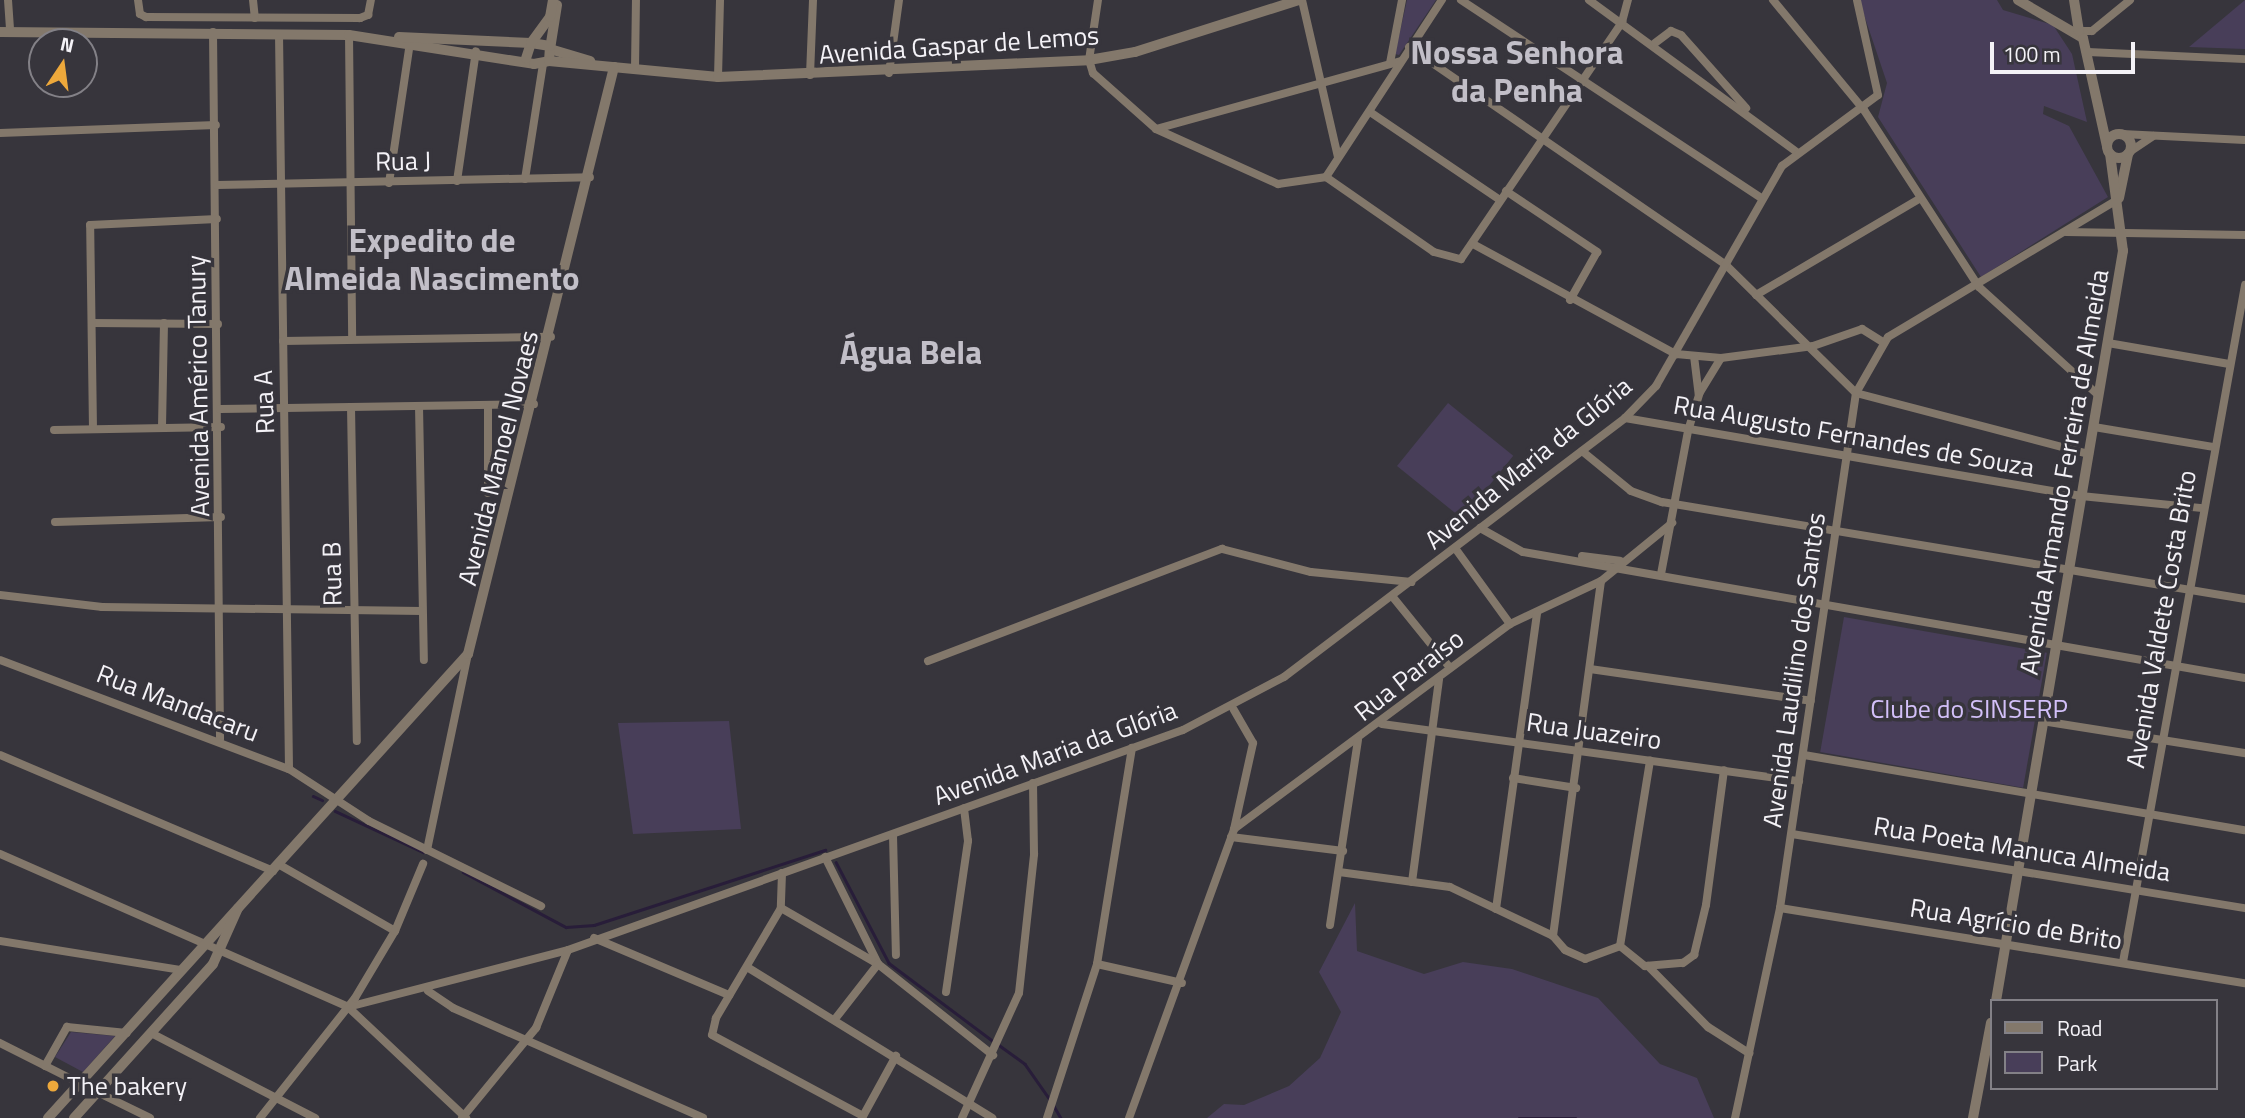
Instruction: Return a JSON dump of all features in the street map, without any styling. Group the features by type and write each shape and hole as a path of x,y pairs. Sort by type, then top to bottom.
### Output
{"street":[{"path":"8,0 5,32 349,34 546,62 609,66"},
{"path":"138,0 139,11 146,17 360,18 371,4"},
{"path":"253,0 255,18"},
{"path":"526,58 531,43 550,18 555,0"},
{"path":"525,179 550,49 555,0"},
{"path":"635,69 636,0"},
{"path":"718,77 720,0"},
{"path":"810,75 813,0"},
{"path":"889,72 899,0"},
{"path":"1098,0 1088,60 1099,81 1156,129 1278,184 1326,177 1434,252 1461,259 1622,22 1628,0"},
{"path":"1300,0 1338,158"},
{"name":"Avenida Gaspar de Lemos","path":"609,66 718,77 889,72 1088,60 1135,52 1300,0"},
{"path":"1390,62 1402,0"},
{"path":"1326,177 1442,0"},
{"path":"1461,0 1761,198"},
{"path":"1589,0 1656,43 1797,152"},
{"path":"1773,0 1864,110 1919,199 1979,287 2098,395"},
{"path":"1857,0 1880,84 1864,110"},
{"path":"2018,0 2079,31 2092,30 2130,0"},
{"name":"Avenida Armando Ferreira de Almeida","path":"1996,999 2094,427 2124,234 2088,52 2079,31 2074,0"},
{"name":"Avenida Américo Tanury","path":"213,32 220,409 220,739"},
{"path":"1656,43 1669,32 1681,35 1752,116"},
{"name":"Rua A","path":"279,34 289,612 289,769"},
{"path":"349,34 352,339"},
{"path":"387,38 425,34 531,43 609,66"},
{"path":"389,183 410,42"},
{"path":"1409,47 1725,264 1813,346 1856,393 2089,454"},
{"path":"457,181 476,51"},
{"path":"2088,52 2245,58"},
{"path":"1156,129 1319,80 1401,61"},
{"name":"Avenida Manoel Novaes","path":"467,654 534,404 590,177 609,66"},
{"name":"Avenida Maria da Glória","path":"348,1007 428,991 568,950 893,835 1233,709 1412,582 1626,418 1676,354 1761,198 1797,152 1864,110"},
{"path":"1370,112 1500,200"},
{"path":"1473,244 1570,300 1676,354 1721,358 1813,346 1862,330 1883,342 1979,287 2119,199 2129,153 2120,134 2101,120"},
{"path":"0,132 216,125"},
{"path":"2120,134 2245,140"},
{"path":"2120,134 2108,150 2129,153 2153,136"},
{"name":"Rua J","path":"217,185 590,177"},
{"path":"1506,191 1597,252 1570,300"},
{"path":"1756,295 1919,199"},
{"path":"93,429 90,225 218,219"},
{"path":"2066,232 2245,236"},
{"name":"Avenida Valdete Costa Brito","path":"2123,962 2187,589 2245,285"},
{"path":"92,323 218,324"},
{"path":"162,427 164,323"},
{"path":"283,341 551,337"},
{"name":"Avenida Laudilino dos Santos","path":"1735,1118 1780,908 1804,755 1822,603 1856,393 1883,342"},
{"path":"2108,343 2229,364"},
{"path":"1694,356 1699,394"},
{"path":"1661,574 1688,431 1699,394 1721,358"},
{"path":"220,409 534,404"},
{"path":"488,405 488,493"},
{"path":"419,406 424,660"},
{"name":"Rua B","path":"351,407 357,741"},
{"name":"Rua Augusto Fernandes de Souza","path":"1626,418 1688,431 2081,496 2202,508"},
{"path":"54,430 220,427"},
{"path":"2094,427 2214,447"},
{"path":"1582,451 1631,491 1676,505 2245,599"},
{"path":"55,523 221,517"},
{"name":"Rua Paraíso","path":"1233,833 1382,724 1439,680 1450,668 1510,624 1601,581 1617,563 1672,523"},
{"path":"1480,528 1518,550 1617,563 1661,574 2245,678"},
{"path":"1455,548 1510,624"},
{"path":"929,661 1222,549 1311,572 1412,582"},
{"path":"1553,936 1576,788 1601,581"},
{"path":"0,595 102,607 289,612 422,611"},
{"path":"1392,596 1450,668"},
{"path":"1496,909 1536,614"},
{"path":"48,1118 467,654"},
{"path":"428,848 467,654"},
{"name":"Rua Mandacaru","path":"0,660 220,739 289,769 337,796 369,821 541,906"},
{"path":"1590,669 1811,701"},
{"path":"1412,882 1439,680"},
{"path":"1129,1118 1182,983 1233,833 1253,743 1233,709"},
{"path":"2042,721 2245,753"},
{"name":"Rua Juazeiro","path":"1382,724 1799,781"},
{"path":"1330,925 1358,740"},
{"path":"1049,1114 1057,1097 1097,964 1132,748"},
{"path":"0,755 275,868 395,931"},
{"path":"1804,755 2245,830"},
{"path":"1620,946 1650,760"},
{"path":"1648,966 1683,963 1694,955 1724,770"},
{"path":"1513,778 1576,788"},
{"path":"962,1118 1006,1032 1019,993 1032,883 1033,783"},
{"path":"946,992 968,841 964,808"},
{"path":"1233,833 1343,851"},
{"name":"Rua Poeta Manuca Almeida","path":"1792,834 2018,868 2245,908"},
{"path":"893,835 896,955"},
{"path":"0,854 205,944 224,949 348,1007 464,1117 528,1039 557,989 568,950"},
{"path":"825,857 878,964"},
{"path":"260,1118 348,1007 395,931 423,864"},
{"path":"1339,872 1450,887 1553,936 1564,950 1585,959 1620,946"},
{"path":"782,873 781,908 729,995 712,1035 863,1117 896,1056"},
{"path":"74,1118 224,949 239,905"},
{"path":"781,908 878,964 995,1052"},
{"name":"Rua Agrício de Brito","path":"1780,908 2245,983"},
{"path":"594,939 729,995"},
{"path":"0,940 182,970"},
{"path":"1620,946 1648,966 1708,1027 1749,1053"},
{"path":"835,1019 878,964"},
{"path":"1097,964 1182,983"},
{"path":"747,967 896,1056 992,1118"},
{"path":"428,991 704,1118"},
{"path":"45,1066 67,1027 127,1033"},
{"path":"1973,1118 1990,1028"},
{"path":"151,1033 279,1096 315,1118"},
{"path":"0,1042 81,1084"},
{"path":"97,1092 150,1118"}],"green space":[{"path":"1407,0 1436,0 1399,55 1395,54"},
{"path":"1859,0 1997,0 2003,10 2053,25 2072,54 2087,122 2044,106 2043,114 2069,126 2108,197 1981,277 1878,117 1887,83"},
{"path":"2245,0 2245,49 2189,47"},
{"path":"1448,403 1513,456 1462,519 1397,466"},
{"name":"Clube do SINSERP","path":"1844,617 2047,653 2023,788 1820,752"},
{"path":"729,721 741,829 633,834 618,723"},
{"path":"1355,903 1357,951 1424,974 1463,962 1512,969 1598,998 1660,1064 1697,1078 1714,1118 1207,1118 1224,1104 1244,1105 1289,1086 1320,1058 1341,1012 1319,972"},
{"path":"71,1032 115,1036 83,1072 55,1057"}],"waterway":[{"path":"313,796 322,800"},
{"path":"335,811 423,852"},
{"path":"463,872 566,927 594,925 825,850"},
{"path":"836,862 889,963 993,1041"},
{"path":"999,1045 1025,1064 1051,1101"},
{"path":"1054,1106 1061,1118"},
{"path":"1519,1118 1576,1118"}],"place":[{"name":"The bakery","path":"53,1086"}],"district":[{"name":"Nossa Senhora da Penha","path":"1517,72"},
{"name":"Expedito de Almeida Nascimento","path":"432,260"},
{"name":"Água Bela","path":"911,353"}]}
